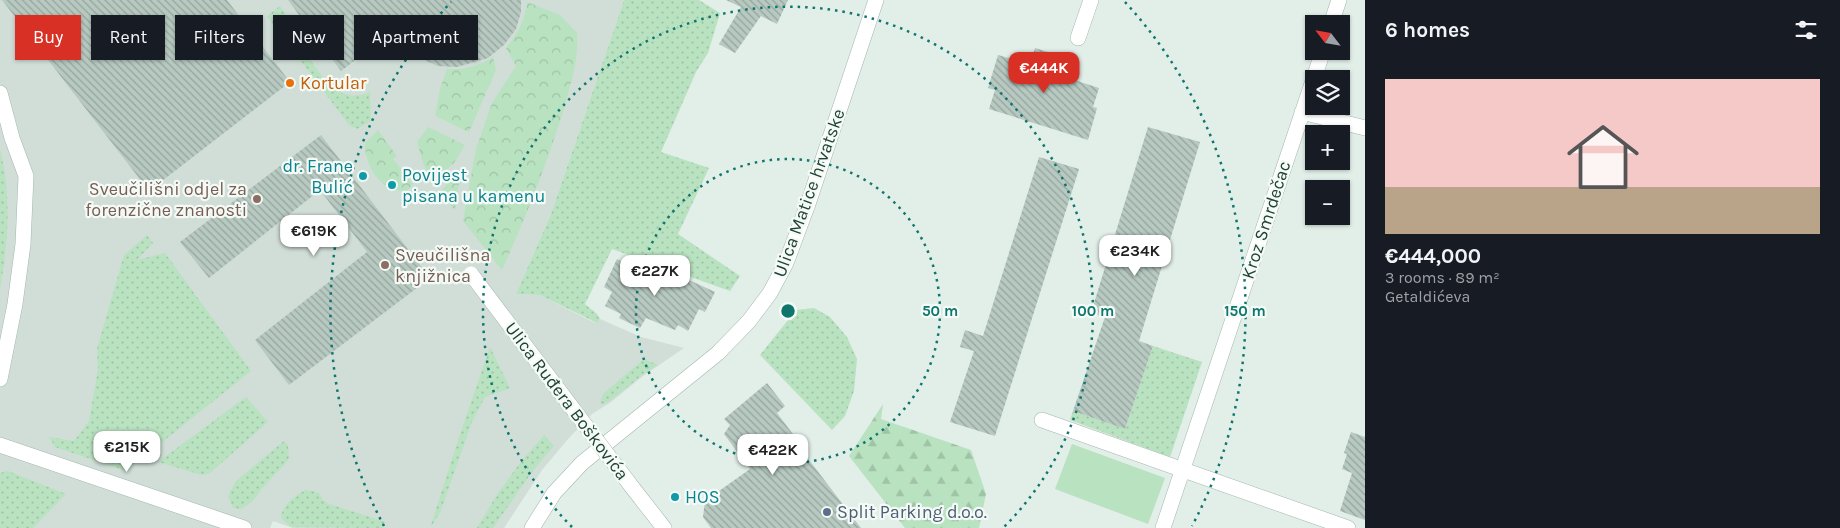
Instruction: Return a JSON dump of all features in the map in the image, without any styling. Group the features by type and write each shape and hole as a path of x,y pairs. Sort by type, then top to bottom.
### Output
{"street":[{"name":"Ulica Matice hrvatske","path":"532,528 554,493 582,463 718,353 749,321 770,293 786,263 808,204 876,0"},
{"path":"1078,38 1091,0"},
{"path":"1334,15 1338,0"},
{"name":"Kroz Smrdečac","path":"1163,528 1319,60"},
{"path":"0,93 12,138 26,176 23,244 15,304 0,379"},
{"path":"1302,112 1365,128"},
{"name":"Ulica Ruđera Boškovića","path":"471,274 664,528"},
{"path":"1042,420 1348,528"},
{"path":"0,445 244,528"}],"shaded area":[{"path":"0,0 624,0 551,214 516,294 540,295 596,323 600,319 641,337 684,348 592,414 542,470 504,528 293,528 273,521 270,528 0,528"}],"green space":[{"path":"624,0 699,0 720,13 708,53 696,72 661,152 709,168 678,234 740,276 730,291 612,249 585,304 597,314 600,319 597,323 540,295 516,294 551,214"},
{"path":"527,2 560,15 577,33 577,53 569,90 551,149 528,210 502,270 463,221 476,149 492,103 516,66 506,48 520,26 525,15"},
{"path":"280,6 287,15 273,15 273,24 267,16"},
{"path":"493,57 496,70 469,132 435,116 440,89 447,69 471,67"},
{"path":"300,60 310,60 325,79 340,92 349,95 359,95 370,92 371,121 357,129 349,125"},
{"path":"428,127 465,145 454,163 432,182 423,163 417,142"},
{"path":"378,130 397,156 393,159 413,184 407,191 398,191 390,188 376,177 371,169 365,152 365,143"},
{"path":"0,149 4,167 8,220 0,290"},
{"path":"461,168 455,210 447,202 441,191"},
{"path":"147,235 153,243 137,260 165,253 251,371 126,471 55,447 49,437 74,441 89,421 98,369 97,349 124,255"},
{"path":"814,308 830,317 847,337 857,359 854,391 845,416 832,430 760,355 796,310"},
{"path":"1153,346 1202,362 1170,457 1070,420 1073,411 1125,429"},
{"path":"490,347 510,388 485,397 472,422 440,513 430,528 459,437"},
{"path":"644,359 658,365 610,401 603,404 600,403 605,392"},
{"path":"246,397 268,422 210,473 202,475 158,462"},
{"path":"883,404 881,419 971,450 986,494 979,528 905,528 849,456"},
{"path":"544,435 554,446 532,472 493,528 477,528 498,493"},
{"path":"284,441 288,445 289,458 287,462 263,487 251,503 241,509 233,508 228,496 236,481"},
{"path":"1072,444 1165,478 1148,524 1055,489"},
{"path":"8,471 66,494 33,528 0,528 0,473"},
{"path":"305,490 320,494 323,500 329,504 386,522 382,528 291,527 281,518 282,513 289,501"}],"building":[{"path":"2,0 227,0 239,15 175,15 175,60 263,60 263,47 290,82 149,191 48,60 81,60 81,15 15,15 15,17"},
{"path":"288,0 521,0 521,12 516,29 504,45 488,58 457,67 438,66 425,60 478,60 478,15 354,15 354,60 356,60 341,71 333,60 344,60 344,15 299,15"},
{"path":"726,0 788,0 777,24 761,16 735,53 719,44 741,7"},
{"path":"1035,48 1074,60 1068,78 1099,88 1093,107 1097,108 1088,140 989,109 995,90 988,88 998,55 1030,64"},
{"path":"1148,127 1200,142 1139,341 1153,346 1125,429 1073,411 1105,317 1091,313"},
{"name":"Sveučilišna knjižnica","path":"321,135 430,278 289,385 255,340 367,252 320,190 209,278 180,242"},
{"path":"1039,157 1079,169 995,436 950,422 974,351 960,347 965,330 983,336"},
{"path":"617,259 638,270 641,264 686,281 687,279 715,292 705,312 699,309 688,331 678,325 675,330 646,318 640,328 619,318 621,314 605,306 612,292 604,287"},
{"path":"767,383 785,406 777,413 805,450 803,452 861,528 711,528 703,517 705,501 750,469 724,434 730,425 724,419"},
{"path":"1351,432 1365,437 1365,520 1340,511 1352,473 1342,469 1347,454 1344,453"}],"place":[{"name":"Kortular","path":"290,83"},
{"name":"dr. Frane Bulić","path":"363,176"},
{"name":"Povijest pisana u kamenu","path":"392,185"},
{"name":"Sveučilišni odjel za forenzične znanosti","path":"257,199"},
{"name":"Sveučilišna knjižnica","path":"385,265"},
{"name":"HOS","path":"675,497"},
{"name":"Split Parking d.o.o.","path":"827,512"}]}
